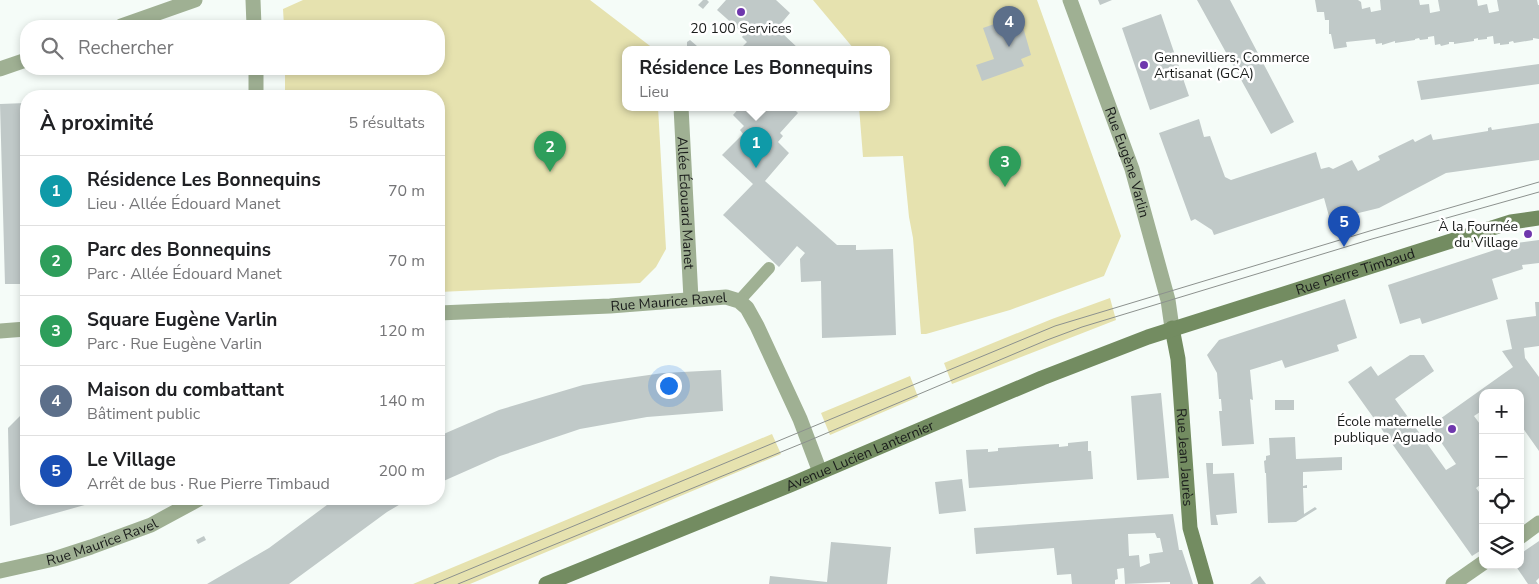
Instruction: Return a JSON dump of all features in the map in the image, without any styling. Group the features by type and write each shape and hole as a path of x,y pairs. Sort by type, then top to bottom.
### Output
{"main road":[{"name":"Rue Pierre Timbaud","path":"1172,328 1511,222 1539,218"},
{"name":"Avenue Lucien Lanternier","path":"546,584 820,472 1042,378 1172,328"},
{"name":"Rue Jean Jaurès","path":"1172,328 1178,359 1190,528 1206,584"}],"street":[{"path":"138,20 195,0"},
{"path":"253,0 254,20"},
{"name":"Rue Eugène Varlin","path":"1070,0 1132,169 1168,300 1172,328"},
{"path":"0,69 20,62"},
{"path":"256,75 256,90"},
{"name":"Allée Édouard Manet","path":"681,111 691,299"},
{"name":"Rue Maurice Ravel","path":"445,314 610,306 726,297 739,301 747,308 757,326 800,418 820,472"},
{"path":"0,331 20,330"},
{"name":"Rue Maurice Ravel","path":"0,571 54,559 91,547 151,524 187,505"},
{"path":"1524,534 1539,523"},
{"path":"1453,584 1479,566"}],"lane":[{"path":"739,301 769,268"}],"shaded area":[{"path":"303,0 590,0 650,46 622,46 622,111 658,111 666,249 656,267 640,283 445,292 445,90 285,90 285,75 445,75 445,20 284,20 283,9"},
{"path":"813,0 1037,0 1121,236 1104,276 1010,310 921,334 913,238 903,156 863,157 859,111 890,111 890,46 851,46"},
{"path":"1110,298 1116,320 952,384 944,363 1052,319"},
{"path":"910,376 918,397 830,435 821,413"},
{"path":"772,434 781,454 470,584 413,584"}],"building":[{"path":"703,0 709,2 703,9 698,5"},
{"path":"726,0 776,0 790,13 779,26 785,31 783,34 796,46 743,46 747,42 742,37 744,34 717,10"},
{"path":"1098,0 1112,0 1100,5"},
{"path":"1197,0 1230,0 1294,122 1271,134"},
{"path":"1315,0 1358,0 1361,2 1362,9 1370,7 1371,12 1381,10 1380,0 1419,0 1420,5 1429,4 1430,13 1440,11 1438,0 1477,0 1478,6 1487,4 1489,13 1499,11 1497,0 1537,0 1539,5 1539,39 1533,38 1533,40 1514,43 1513,41 1509,42 1509,44 1500,45 1500,43 1494,44 1493,36 1487,37 1487,39 1478,40 1478,38 1474,39 1474,41 1454,44 1454,42 1449,42 1449,44 1441,46 1440,44 1435,45 1434,36 1428,37 1428,39 1420,40 1419,38 1395,43 1395,41 1382,45 1382,43 1376,44 1375,39 1346,42 1347,47 1334,49 1331,34 1329,34 1329,20 1325,20 1324,12 1317,12"},
{"path":"1161,14 1189,96 1150,110 1122,28"},
{"path":"1017,16 1021,28 1023,27 1031,55 1021,59 1024,66 982,81 976,65 994,59 983,28"},
{"path":"690,40 697,46 687,46 687,42"},
{"path":"1539,64 1539,84 1421,100 1417,81"},
{"path":"20,103 20,284 5,284 0,104"},
{"path":"736,111 796,111 798,113 780,133 783,136 778,142 789,153 765,181 837,245 856,245 856,250 893,249 896,335 822,338 821,281 801,282 800,259 805,253 797,246 779,267 723,215 753,184 722,155 743,134 740,130 744,126 733,115"},
{"path":"1199,119 1204,137 1210,136 1225,177 1231,180 1316,152 1321,169 1329,167 1333,169 1352,160 1358,171 1380,160 1378,156 1413,139 1415,142 1431,134 1433,140 1488,131 1488,128 1491,127 1492,130 1539,123 1539,160 1446,173 1379,208 1330,220 1324,198 1214,235 1212,230 1195,219 1191,221 1159,133"},
{"path":"1539,240 1539,263 1522,265 1523,269 1492,279 1498,299 1422,324 1420,318 1400,324 1388,285 1516,243"},
{"path":"1345,299 1357,338 1337,345 1339,351 1285,368 1282,360 1250,370 1253,400 1250,399 1254,444 1222,446 1219,411 1222,411 1217,373 1207,355 1219,340"},
{"name":"École maternelle publique Aguado","path":"1535,302 1539,302 1539,346 1524,348 1525,358 1539,377 1539,451 1524,430 1524,389 1482,389 1513,367 1502,351 1512,349 1506,320 1536,316"},
{"name":"École maternelle publique Aguado","path":"1410,355 1424,355 1434,371 1395,399 1446,470 1456,464 1430,426 1479,391 1479,413 1474,416 1479,423 1479,486 1476,488 1479,492 1479,552 1472,556 1348,382 1371,366 1378,376"},
{"path":"721,370 723,411 647,417 580,429 500,456 445,480 445,433 499,410 583,385 663,373"},
{"path":"1161,393 1169,478 1137,480 1131,396"},
{"path":"1275,400 1294,400 1294,410 1275,410"},
{"path":"20,416 20,505 85,505 10,526 8,428"},
{"path":"1295,437 1296,459 1342,457 1342,470 1303,472 1303,486 1307,485 1307,488 1303,488 1304,514 1315,507 1317,509 1296,522 1268,523 1264,461 1266,456 1270,455 1269,438"},
{"path":"1088,441 1088,451 1091,451 1093,479 969,488 966,450 988,449 988,452 998,451 998,448 1059,444 1059,447 1068,446 1068,443"},
{"path":"1206,463 1213,463 1213,474 1234,473 1237,513 1216,515 1218,525 1211,525"},
{"path":"962,479 966,511 939,514 935,482"},
{"path":"327,505 399,505 289,584 207,584 269,548"},
{"path":"1173,514 1179,550 1182,550 1193,584 1170,584 1170,582 1125,584 1124,568 1117,569 1118,579 1115,580 1115,584 1072,584 1071,574 1057,575 1054,548 976,554 974,528","holes":["1155,533 1157,538 1160,538 1163,552 1149,554 1150,563 1140,567 1139,555 1129,556 1128,534"]},
{"path":"204,536 206,540 198,544 196,540"},
{"path":"1539,541 1539,578 1536,581 1538,584 1528,584 1518,569 1524,569 1524,551"},
{"path":"831,542 891,547 887,584 769,584 770,576 827,582"},
{"path":"1260,576 1266,584 1250,584"}],"tram line":[{"path":"434,584 1055,326 1539,182"},
{"path":"458,584 1082,327 1372,239 1539,192"}],"place":[{"name":"20 100 Services","path":"741,12"},
{"name":"Maison du combattant","path":"1009,47"},
{"name":"Gennevilliers, Commerce Artisanat (GCA)","path":"1144,65"},
{"name":"Résidence Les Bonnequins","path":"756,168"},
{"name":"Parc des Bonnequins","path":"550,172"},
{"name":"Square Eugène Varlin","path":"1005,187"},
{"name":"À la Fournée du Village","path":"1528,234"},
{"name":"Le Village","path":"1344,247"},
{"name":"École maternelle publique Aguado","path":"1452,429"}]}
